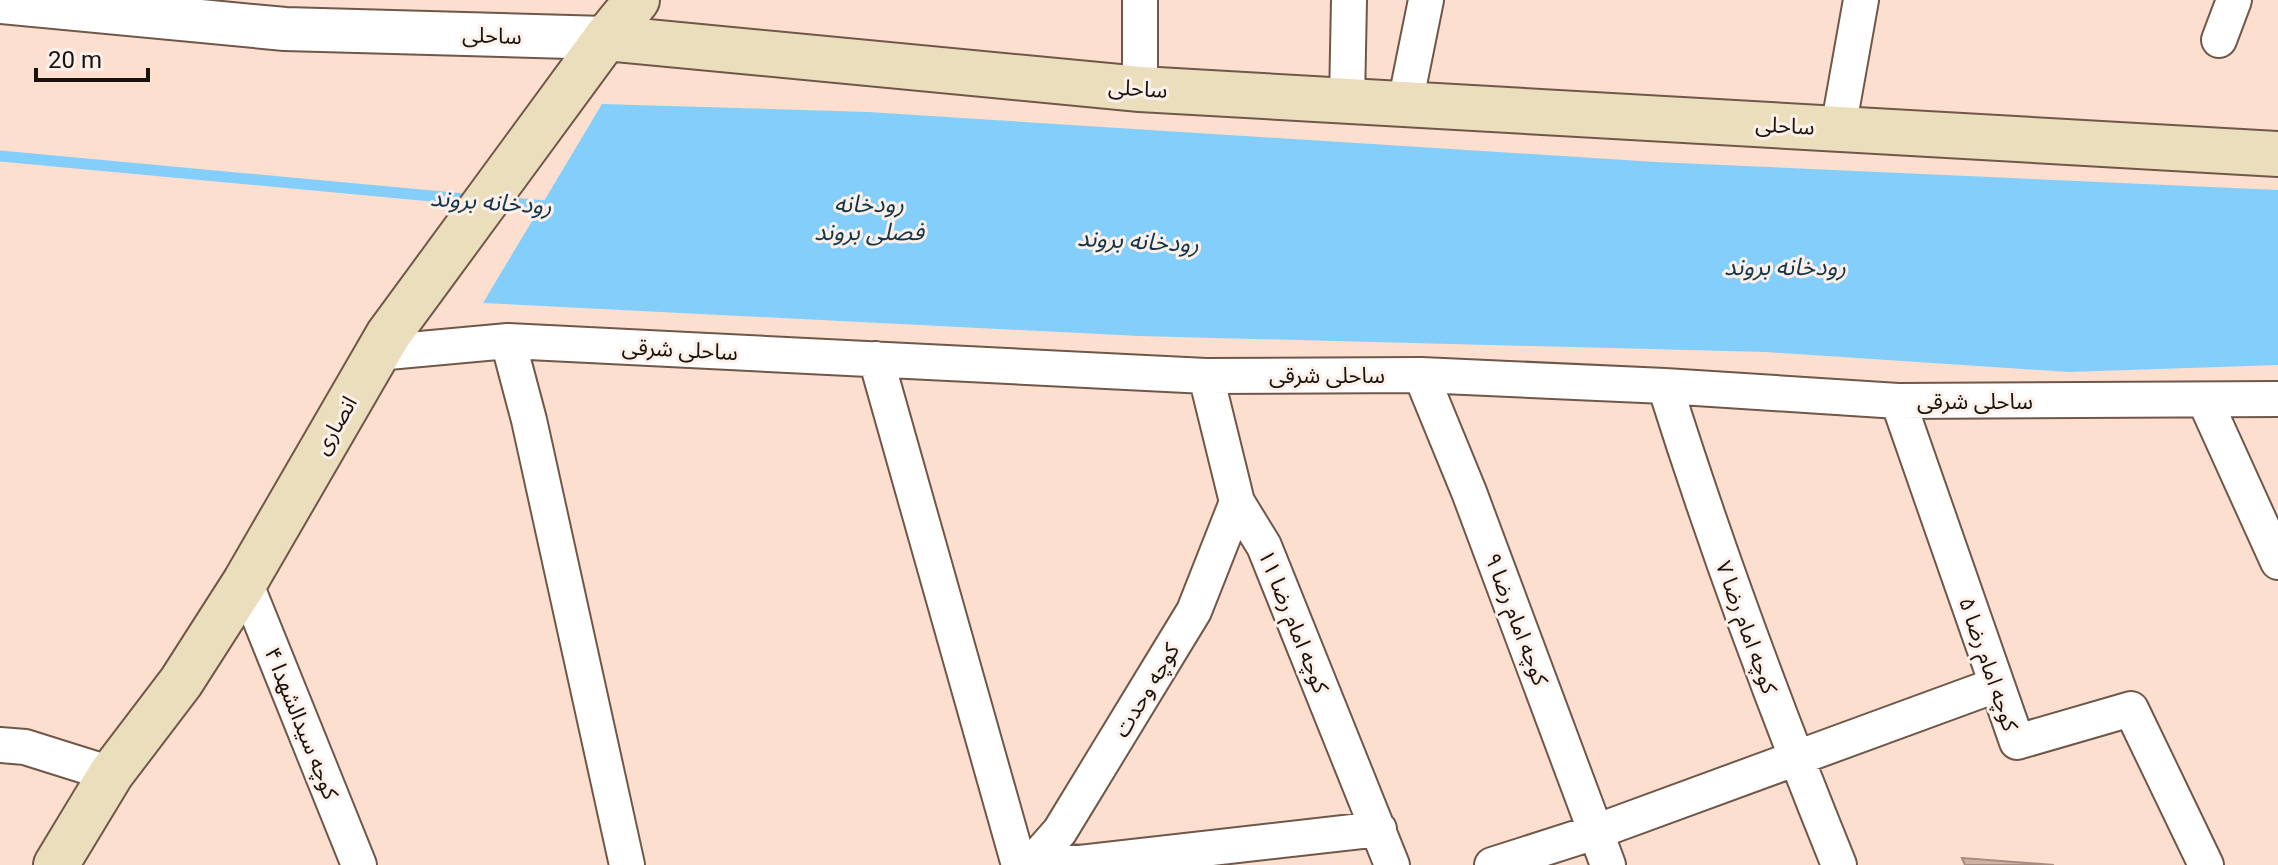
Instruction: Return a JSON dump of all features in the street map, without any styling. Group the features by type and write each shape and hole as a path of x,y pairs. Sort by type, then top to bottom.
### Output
{"main road":[{"name":"انصاری","path":"56,865 111,774 181,682 245,582 382,344 637,0"},
{"name":"ساحلی","path":"606,38 1140,89 2278,154"}],"street":[{"path":"1140,0 1140,89"},
{"path":"1347,101 1349,0"},
{"path":"1405,104 1426,0"},
{"path":"1838,129 1861,0"},
{"path":"2219,40 2234,0"},
{"name":"ساحلی","path":"0,2 285,14 606,38"},
{"path":"508,341 529,420 627,865"},
{"name":"ساحلی شرقی","path":"382,344 508,341 1206,376 1421,375 1898,401 2278,399"},
{"path":"876,359 1028,863 1080,863 1379,829"},
{"name":"کوچه امام رضا ۹","path":"1421,375 1475,506 1608,865"},
{"name":"کوچه امام رضا ۱۱","path":"1206,376 1237,502 1264,546 1392,865"},
{"name":"کوچه امام رضا ۷","path":"1665,386 1707,518 1795,757 1839,865"},
{"name":"کوچه امام رضا ۵","path":"1898,401 2017,742 2131,709 2206,865"},
{"path":"2205,401 2278,562"},
{"name":"کوچه وحدت","path":"1028,863 1060,831 1194,611 1237,502"},
{"name":"کوچه سیدالشهدا ۴","path":"245,582 359,865"},
{"path":"1492,865 1595,832 1996,685"},
{"path":"8,751 111,774"}],"water":[{"name":"رودخانه فصلی بروند","path":"602,104 868,112 1656,162 2278,190 2278,365 2069,372 1766,352 1139,336 483,303"}],"building":[{"path":"1962,858 2054,865 1965,865"}],"waterway":[{"name":"رودخانه بروند","path":"0,156 475,200"},
{"name":"رودخانه بروند","path":"501,202 555,207"}]}
